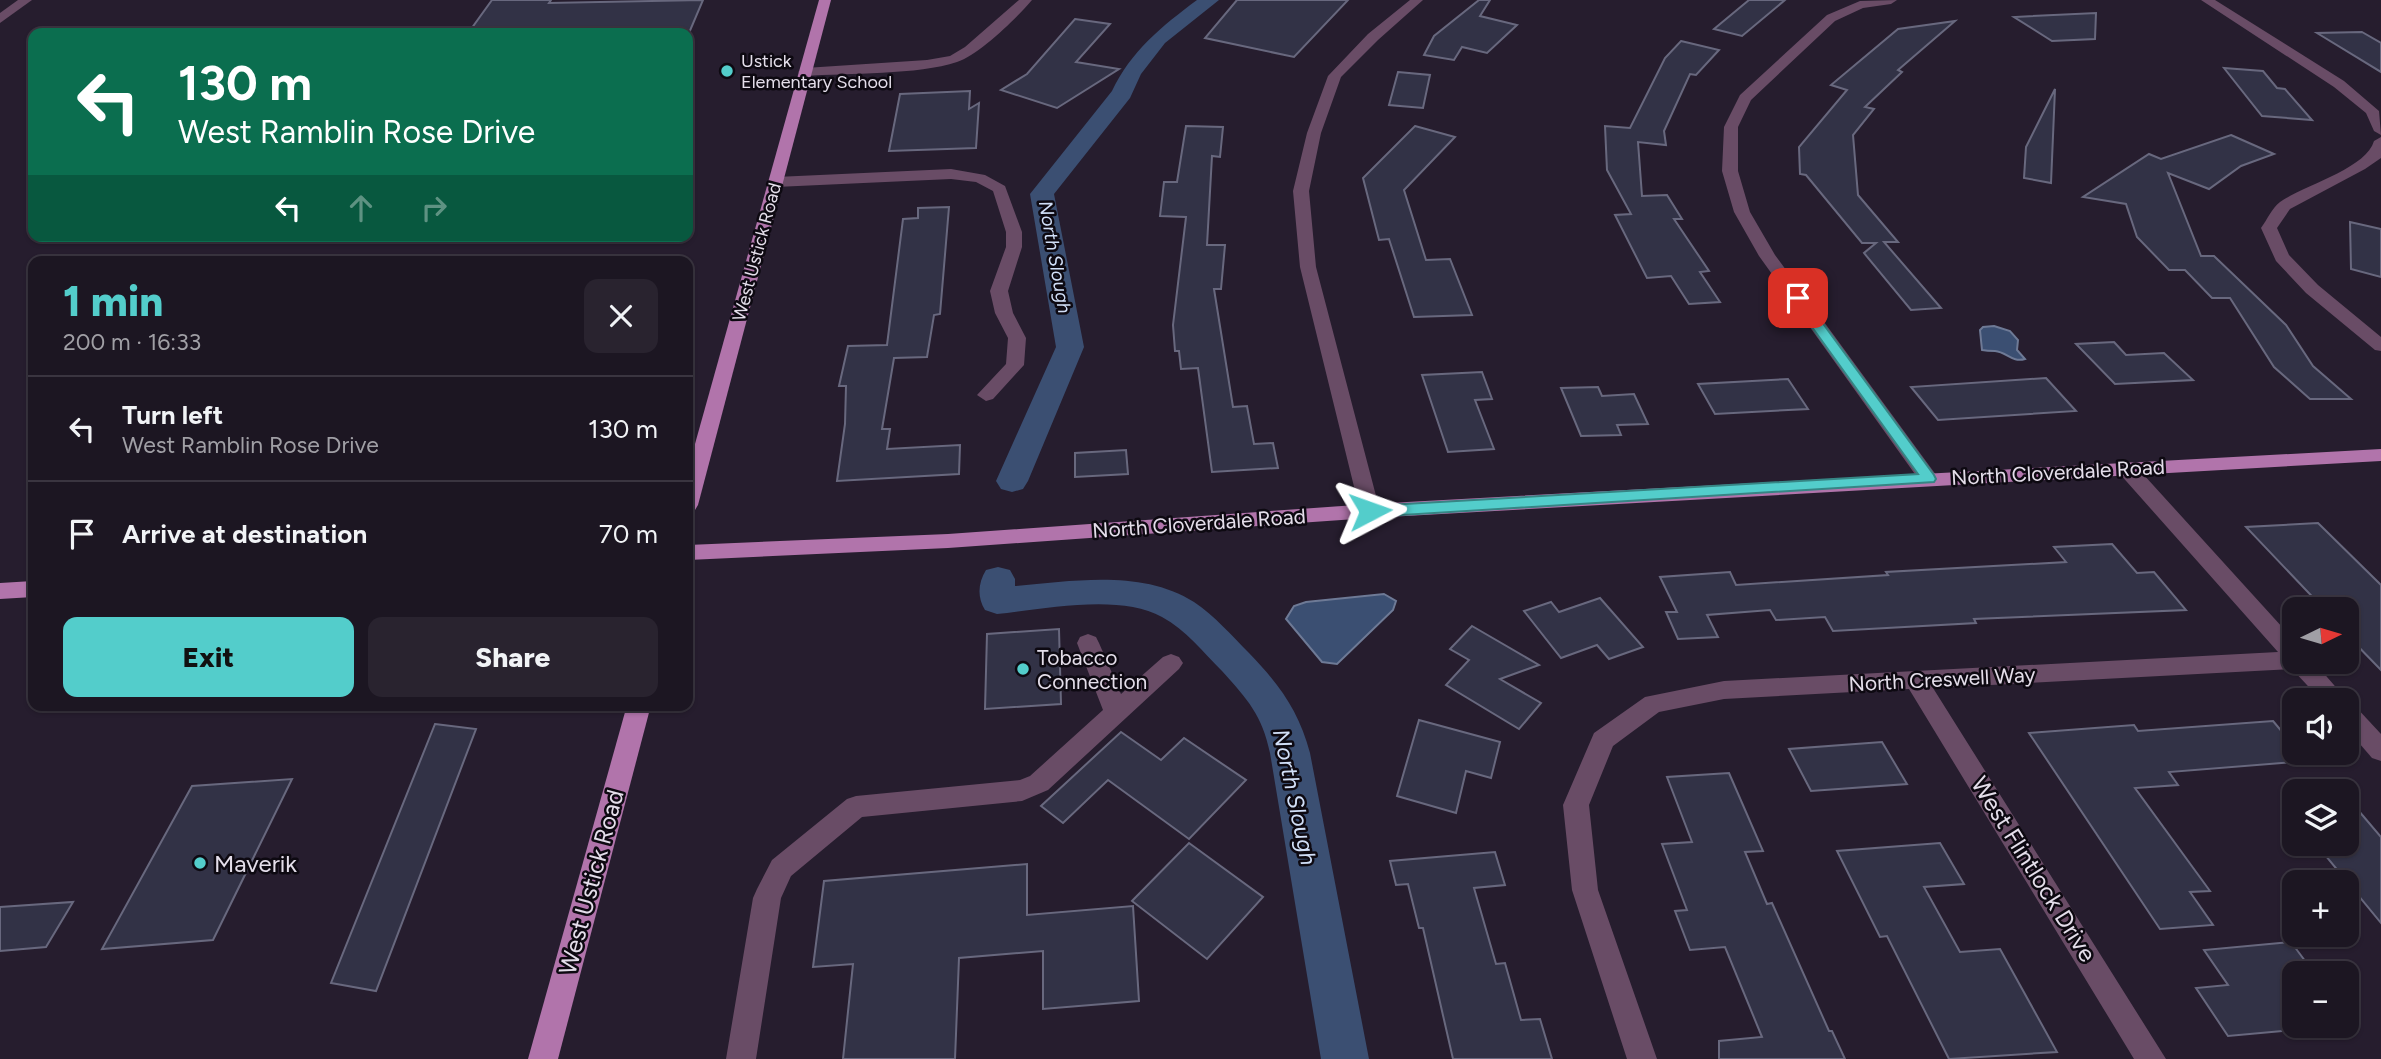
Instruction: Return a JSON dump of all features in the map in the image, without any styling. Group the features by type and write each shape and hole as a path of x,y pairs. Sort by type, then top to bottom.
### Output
{"main road":[{"name":"West Ustick Road","path":"693,487 825,0"},
{"name":"North Cloverdale Road","path":"693,553 948,541 1370,511 2381,455"},
{"path":"0,591 28,589"},
{"name":"West Ustick Road","path":"543,1059 637,711"}],"street":[{"path":"0,19 26,0"},
{"path":"805,72 927,64 954,59 970,50 1026,0"},
{"path":"1370,511 1308,267 1301,191 1314,133 1335,76 1373,37 1417,0"},
{"path":"1891,0 1860,5 1831,18 1745,98 1731,127 1730,171 1742,212 1768,256 1929,479"},
{"path":"2207,0 2339,84 2372,111 2381,131"},
{"path":"2381,141 2378,153 2360,166 2284,206 2269,228 2282,257 2312,289 2381,346"},
{"path":"776,182 951,174 981,178 1000,189 1014,232 1014,247 999,291 1004,313 1017,338 1015,365 986,394"},
{"path":"2126,468 2282,642"},
{"path":"1088,643 1116,712"},
{"name":"North Creswell Way","path":"1642,1059 1584,890 1576,805 1603,740 1653,704 1724,690 2282,661"},
{"path":"741,1059 767,898 781,868 856,807 1022,790 1039,783 1171,663"},
{"path":"2311,674 2324,688"},
{"name":"West Flintlock Drive","path":"1916,680 2151,1059"},
{"path":"2359,726 2381,751"}],"water":[{"path":"1994,326 2010,331 2018,340 2017,350 2025,359 2017,360 1999,352 1982,350 1980,330"},
{"path":"1384,594 1396,601 1393,610 1337,664 1322,662 1286,619 1294,606 1306,602"}],"building":[{"path":"492,0 551,0 549,3 703,0 691,28 472,28"},
{"path":"1237,0 1348,0 1294,57 1205,38"},
{"path":"1479,0 1490,0 1480,16 1517,25 1487,53 1462,47 1454,60 1424,55 1434,36"},
{"path":"1749,0 1785,0 1742,36 1714,29"},
{"path":"2096,13 2095,39 2052,41 2014,17"},
{"path":"1075,19 1110,24 1076,62 1119,69 1057,108 1001,90 1027,74"},
{"path":"1955,21 1898,70 1902,72 1865,107 1874,109 1853,135 1858,195 1898,242 1884,242 1941,308 1911,310 1864,253 1876,243 1862,243 1806,175 1800,174 1799,147 1847,90 1831,85 1898,29"},
{"path":"2362,32 2381,43 2381,72 2317,33"},
{"path":"1681,41 1719,50 1696,75 1690,74 1664,131 1666,145 1638,142 1642,196 1667,195 1682,219 1674,219 1709,271 1700,272 1720,302 1689,304 1671,276 1647,278 1615,215 1631,214 1607,170 1605,126 1630,128 1665,58"},
{"path":"2224,68 2263,71 2277,88 2285,89 2312,120 2262,116"},
{"path":"1398,72 1430,75 1423,108 1389,105"},
{"path":"2055,89 2051,183 2024,178 2026,147"},
{"path":"970,91 969,109 979,103 976,148 889,151 900,94"},
{"path":"1186,126 1223,127 1220,157 1212,156 1207,245 1225,245 1221,289 1214,289 1233,407 1247,406 1254,444 1273,443 1278,468 1212,472 1198,368 1181,369 1179,351 1175,351 1173,325 1186,217 1160,216 1164,182 1177,182"},
{"path":"1415,126 1455,137 1404,190 1426,260 1450,259 1472,315 1414,317 1389,239 1379,240 1363,178"},
{"path":"2231,135 2274,154 2241,166 2209,189 2168,173 2201,256 2214,256 2286,325 2313,366 2351,399 2310,399 2274,367 2230,298 2212,298 2185,270 2169,270 2137,237 2126,204 2083,197 2149,154 2161,159"},
{"path":"949,207 940,314 934,315 927,357 894,358 882,429 890,429 887,449 960,445 959,474 837,481 845,424 846,386 839,386 848,346 887,345 903,219 918,218 918,208"},
{"path":"2350,222 2381,229 2381,277 2351,269"},
{"path":"2114,342 2126,355 2164,353 2193,380 2115,384 2076,344"},
{"path":"1482,372 1492,399 1475,400 1494,449 1448,452 1422,375"},
{"path":"2046,378 2076,411 1938,420 1911,387"},
{"path":"1788,379 1808,409 1715,414 1698,384"},
{"path":"1598,387 1602,396 1634,394 1648,424 1617,425 1621,435 1581,436 1561,388"},
{"path":"1126,450 1128,474 1075,477 1075,453"},
{"path":"2318,523 2381,585 2381,670 2359,647 2359,597 2313,597 2246,527"},
{"path":"2112,544 2137,573 2154,572 2186,610 1974,619 1976,623 1833,631 1825,617 1776,620 1770,610 1707,615 1718,637 1678,639 1666,612 1677,612 1660,577 1730,572 1736,585 1888,575 1886,572 2066,562 2054,547"},
{"path":"1600,598 1643,647 1609,659 1597,645 1561,658 1524,611 1551,602 1559,612"},
{"path":"1472,626 1539,665 1500,679 1541,703 1519,729 1446,685 1469,660 1450,649"},
{"name":"Tobacco Connection","path":"1059,629 1061,704 985,709 987,634"},
{"path":"1419,720 1500,742 1491,778 1466,771 1456,813 1397,796"},
{"path":"2273,721 2282,732 2282,763 2169,772 2178,785 2135,788 2210,891 2190,892 2213,925 2160,929 2029,733 2134,725 2138,731"},
{"path":"435,724 476,729 376,991 331,983"},
{"path":"1121,732 1161,760 1184,738 1246,780 1189,839 1108,780 1063,823 1041,806"},
{"path":"1882,742 1907,784 1811,791 1789,749"},
{"path":"1729,773 1763,851 1745,852 1767,904 1772,903 1829,1031 1832,1031 1845,1059 1719,1059 1719,1041 1762,1037 1725,947 1690,950 1675,911 1687,910 1662,844 1692,842 1667,777"},
{"name":"Maverik","path":"292,779 213,940 102,949 192,786"},
{"path":"2359,811 2381,837 2381,923 2359,896 2359,870 2337,870 2326,856 2359,856"},
{"path":"1189,843 1263,897 1207,959 1132,901"},
{"path":"1940,843 1964,884 1924,887 1960,952 2000,949 2057,1052 1949,1059 1887,936 1880,937 1837,851"},
{"path":"1495,852 1505,885 1474,888 1496,964 1505,963 1521,1020 1540,1019 1552,1059 1453,1059 1423,928 1419,928 1408,884 1396,885 1390,861"},
{"path":"1027,864 1027,915 1133,906 1139,1001 1043,1009 1043,951 959,958 955,1059 843,1059 853,964 813,967 824,881"},
{"path":"73,902 46,947 0,951 0,907"},
{"path":"2282,943 2282,947 2295,947 2305,961 2282,961 2282,1031 2228,1036 2196,988 2228,985 2204,950"}],"waterway":[{"name":"North Slough","path":"1012,481 1070,347 1042,194 1122,93 1131,73 1158,39 1209,0"},
{"name":"North Slough","path":"998,579 997,601 1063,594 1110,593 1154,599 1172,606 1207,632 1257,684 1271,703 1282,724 1290,753 1345,1059"}],"place":[{"name":"Ustick Elementary School","path":"727,71"},
{"name":"Tobacco Connection","path":"1023,669"},
{"name":"Maverik","path":"200,863"}],"route":[{"path":"1370,511 1929,479 1798,298"}]}
